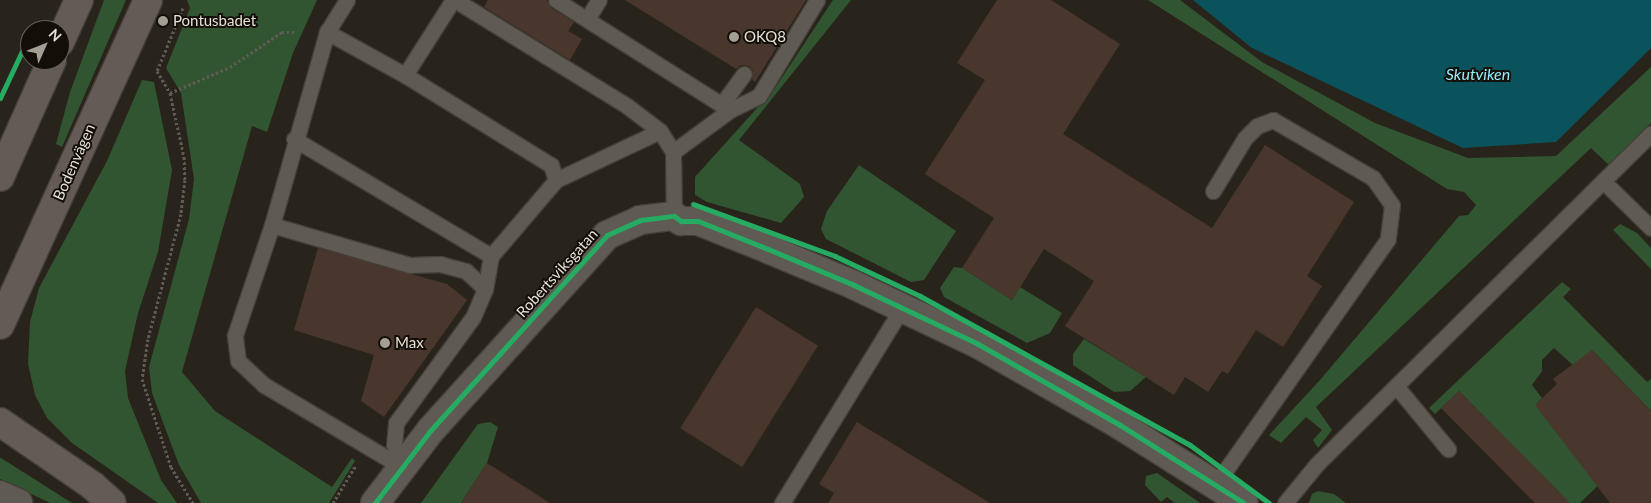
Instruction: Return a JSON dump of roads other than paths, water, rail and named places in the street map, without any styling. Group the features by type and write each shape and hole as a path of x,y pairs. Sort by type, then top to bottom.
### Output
{"main road":[{"path":"70,21 80,0"},
{"name":"Bodenvägen","path":"0,325 148,0"},
{"path":"0,177 48,70"},
{"path":"0,422 93,486 112,503"}],"street":[{"name":"Robertsviksgatan","path":"375,503 430,430 607,235 640,220 674,216 681,221 698,221 768,249 978,344 1120,425 1244,503"},
{"path":"0,495 18,503"}],"lane":[{"path":"347,0 327,32 294,139 272,225 235,335 238,361 264,385 402,467"},
{"path":"405,75 454,0 626,106 660,131 672,152 674,216"},
{"path":"556,0 726,107"},
{"path":"587,19 598,0"},
{"path":"672,152 726,107 759,96 817,0"},
{"path":"327,32 405,75 551,165 556,180"},
{"path":"726,107 744,74"},
{"path":"1213,191 1245,138 1257,126 1273,120 1373,178 1392,205 1388,239 1215,484"},
{"path":"402,467 394,445 396,424 473,317 485,289 491,256 556,180 660,131"},
{"path":"1285,503 1317,464 1651,134"},
{"path":"294,139 491,256"},
{"path":"1604,181 1651,228"},
{"path":"272,225 410,265 440,264 466,271 485,289"},
{"path":"782,503 902,308"},
{"path":"1396,386 1448,449"}],"water":[{"name":"Skutviken","path":"1193,0 1651,0 1651,48 1556,142 1463,148 1252,48"}],"place":[{"name":"Pontusbadet","path":"163,21"},
{"name":"OKQ8","path":"734,37"},
{"name":"Max","path":"385,343"}]}
